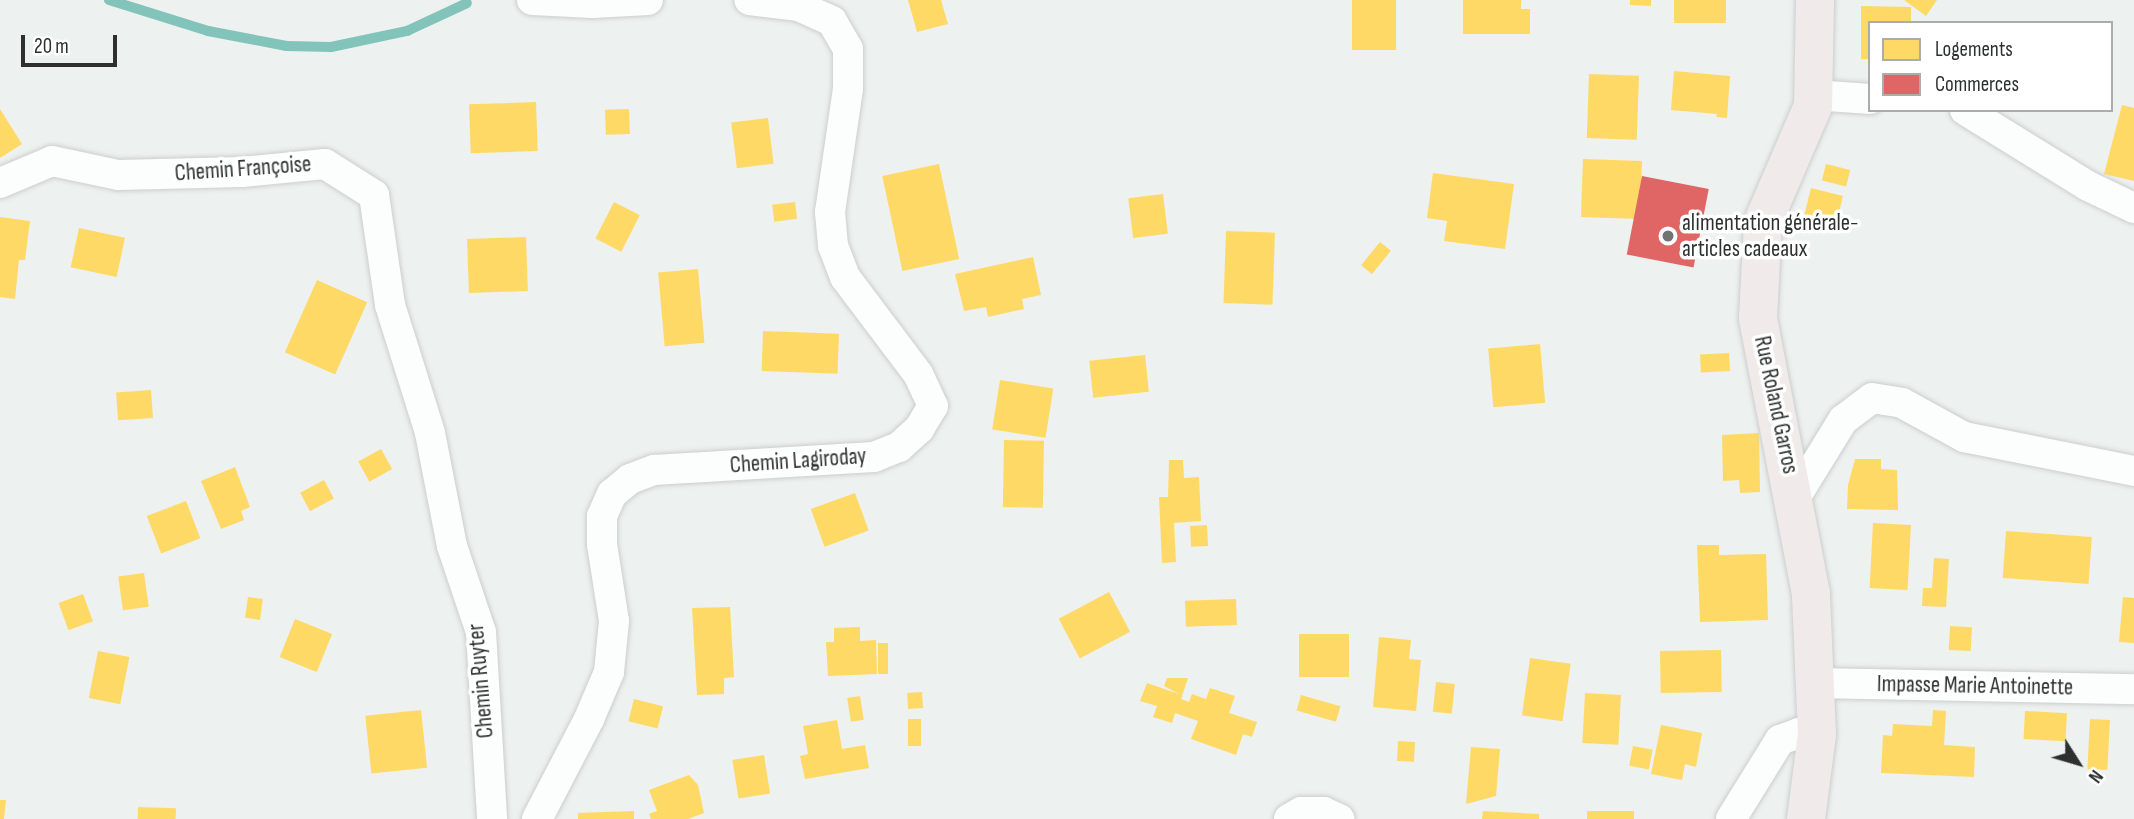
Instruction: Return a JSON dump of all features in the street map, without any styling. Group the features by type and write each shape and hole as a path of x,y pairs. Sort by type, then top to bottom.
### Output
{"main road":[{"name":"Rue Roland Garros","path":"1806,819 1817,734 1811,594 1795,498 1758,318 1763,222 1813,106 1815,0"}],"street":[{"path":"532,0 593,3 648,0"},
{"name":"Chemin Lagiroday","path":"537,819 589,719 609,672 614,621 602,544 602,516 612,494 630,479 654,470 874,457 899,447 919,429 933,406 918,373 845,277 833,246 830,212 848,88 848,49 832,20 799,6 749,0"},
{"path":"1814,95 1868,99"},
{"path":"1968,112 2088,186 2134,208"},
{"name":"Chemin Françoise","path":"0,183 52,160 118,175 242,172 326,164 374,195 390,305 430,433 452,546"},
{"path":"1795,498 1843,420 1872,398 1902,403 1964,437 2134,471"},
{"name":"Chemin Ruyter","path":"452,546 481,632 492,819"},
{"name":"Impasse Marie Antoinette","path":"1816,683 2134,689"},
{"path":"1731,819 1780,740 1799,733 1817,734"},
{"path":"1289,819 1301,813 1324,812 1339,819"}],"building: Logements":[{"path":"908,0 941,0 948,24 917,32"},
{"path":"1352,0 1396,0 1396,50 1352,50"},
{"path":"1463,0 1521,0 1521,9 1530,9 1530,34 1463,34"},
{"path":"1630,0 1651,0 1651,6 1630,5"},
{"path":"1674,0 1726,0 1726,23 1674,23"},
{"path":"1904,0 1937,0 1926,16"},
{"path":"1861,6 1911,7 1911,21 1868,21 1868,59 1861,59"},
{"path":"1674,71 1730,76 1727,118 1716,117 1717,114 1671,110"},
{"path":"1589,74 1639,76 1637,140 1587,138"},
{"path":"536,102 538,151 471,153 469,104"},
{"path":"2122,105 2134,108 2134,181 2104,174"},
{"path":"0,109 22,144 0,158"},
{"path":"629,109 630,134 606,135 605,110"},
{"path":"768,118 774,164 737,168 731,123"},
{"path":"1583,159 1642,161 1640,219 1581,217"},
{"path":"939,164 959,259 902,271 882,176"},
{"path":"1826,164 1850,170 1846,187 1822,180"},
{"path":"1433,173 1514,184 1505,249 1444,241 1447,221 1427,218"},
{"path":"1811,188 1843,196 1834,232 1802,224"},
{"path":"1163,194 1168,234 1133,238 1128,198"},
{"path":"614,202 640,215 621,252 595,239"},
{"path":"795,202 797,219 774,222 772,205"},
{"path":"0,217 30,221 25,260 19,260 15,299 0,297"},
{"path":"79,228 125,238 117,277 71,267"},
{"path":"1226,231 1275,233 1272,305 1223,303"},
{"path":"526,237 528,291 469,293 467,239"},
{"path":"1380,242 1391,251 1372,274 1361,265"},
{"path":"1033,257 1041,295 1022,299 1024,309 988,317 986,307 964,311 955,274"},
{"path":"698,269 704,343 665,346 658,272"},
{"path":"317,280 367,302 335,375 285,352"},
{"path":"763,331 839,334 838,374 762,371"},
{"path":"1540,344 1545,403 1493,407 1488,349"},
{"path":"1729,353 1730,371 1701,372 1700,355"},
{"path":"1145,355 1149,392 1093,398 1089,361"},
{"path":"1000,380 1053,388 1046,438 992,429"},
{"path":"151,390 153,418 118,420 116,392"},
{"path":"1759,433 1760,492 1740,493 1739,480 1723,481 1722,435"},
{"path":"1004,440 1044,441 1043,508 1003,507"},
{"path":"381,449 392,469 369,482 358,462"},
{"path":"1855,459 1881,459 1881,469 1897,470 1898,510 1847,509 1848,485"},
{"path":"1169,460 1183,460 1184,478 1199,477 1201,521 1174,523 1176,562 1162,563 1159,497 1168,497"},
{"path":"235,467 250,507 241,511 244,520 221,529 201,481"},
{"path":"324,480 334,499 310,511 300,493"},
{"path":"855,493 869,531 825,547 811,509"},
{"path":"186,501 200,538 161,553 147,516"},
{"path":"1873,523 1911,525 1908,590 1870,588"},
{"path":"1207,525 1208,546 1191,547 1190,526"},
{"path":"2006,531 2092,537 2089,584 2003,578"},
{"path":"1697,545 1719,545 1719,555 1766,554 1768,620 1700,622"},
{"path":"1934,558 1949,559 1946,607 1922,606 1923,588 1932,588"},
{"path":"144,573 149,607 123,610 118,577"},
{"path":"1109,592 1130,632 1080,658 1059,619"},
{"path":"83,594 93,621 68,630 59,603"},
{"path":"248,597 263,599 260,620 245,618"},
{"path":"2123,597 2134,598 2134,643 2119,642"},
{"path":"1236,599 1237,625 1186,627 1185,601"},
{"path":"730,607 734,677 724,678 724,694 697,695 692,608"},
{"path":"295,619 332,634 317,672 280,657"},
{"path":"1950,626 1972,627 1971,651 1949,650"},
{"path":"860,627 860,641 876,640 877,674 828,676 826,642 834,642 834,628"},
{"path":"1299,634 1349,634 1349,677 1299,677"},
{"path":"1379,637 1411,640 1409,659 1421,660 1416,711 1373,707"},
{"path":"878,643 888,643 888,674 878,674"},
{"path":"1721,650 1722,692 1661,693 1660,651"},
{"path":"98,651 129,657 120,704 89,698"},
{"path":"1530,658 1571,664 1563,721 1522,715"},
{"path":"1167,678 1188,678 1181,699 1189,702 1192,694 1206,699 1210,688 1235,696 1229,713 1257,722 1252,737 1243,734 1236,755 1191,739 1198,721 1175,713 1172,723 1153,717 1157,706 1140,701 1147,683 1179,694 1164,686"},
{"path":"1436,682 1455,684 1452,714 1433,712"},
{"path":"922,692 923,708 908,709 907,693"},
{"path":"1585,693 1621,695 1618,745 1582,743"},
{"path":"1301,695 1340,706 1336,722 1297,710"},
{"path":"860,696 864,720 851,722 847,698"},
{"path":"634,699 663,706 658,729 628,721"},
{"path":"421,710 427,768 371,774 365,716"},
{"path":"1933,710 1946,711 1944,745 1975,747 1974,777 1881,773 1883,735 1892,736 1893,724 1932,726"},
{"path":"2025,711 2067,713 2065,741 2024,739"},
{"path":"908,719 921,719 921,746 908,746"},
{"path":"2090,719 2110,720 2107,770 2087,769"},
{"path":"837,720 842,749 865,745 869,768 805,779 800,756 808,754 803,726"},
{"path":"1661,725 1702,733 1696,767 1685,764 1682,780 1651,774"},
{"path":"1398,741 1415,742 1414,762 1397,761"},
{"path":"1633,746 1653,750 1649,769 1629,766"},
{"path":"1471,747 1500,749 1496,796 1466,804"},
{"path":"764,755 770,794 738,799 732,760"},
{"path":"689,775 698,785 704,813 688,819 651,819 649,814 657,811 649,790"},
{"path":"0,800 6,800 4,819 0,819"},
{"path":"138,807 176,808 176,819 138,819"},
{"path":"634,811 634,819 578,819 578,813"},
{"path":"1483,811 1539,814 1539,819 1482,819"},
{"path":"1587,811 1634,811 1634,819 1587,819"}],"building: Commerces":[{"name":"alimentation générale- articles cadeaux","path":"1642,176 1709,189 1693,268 1627,255"}],"waterway":[{"path":"109,0 208,31 287,46 331,47 407,31 467,3"}],"place":[{"name":"alimentation générale- articles cadeaux","path":"1668,236"}]}
